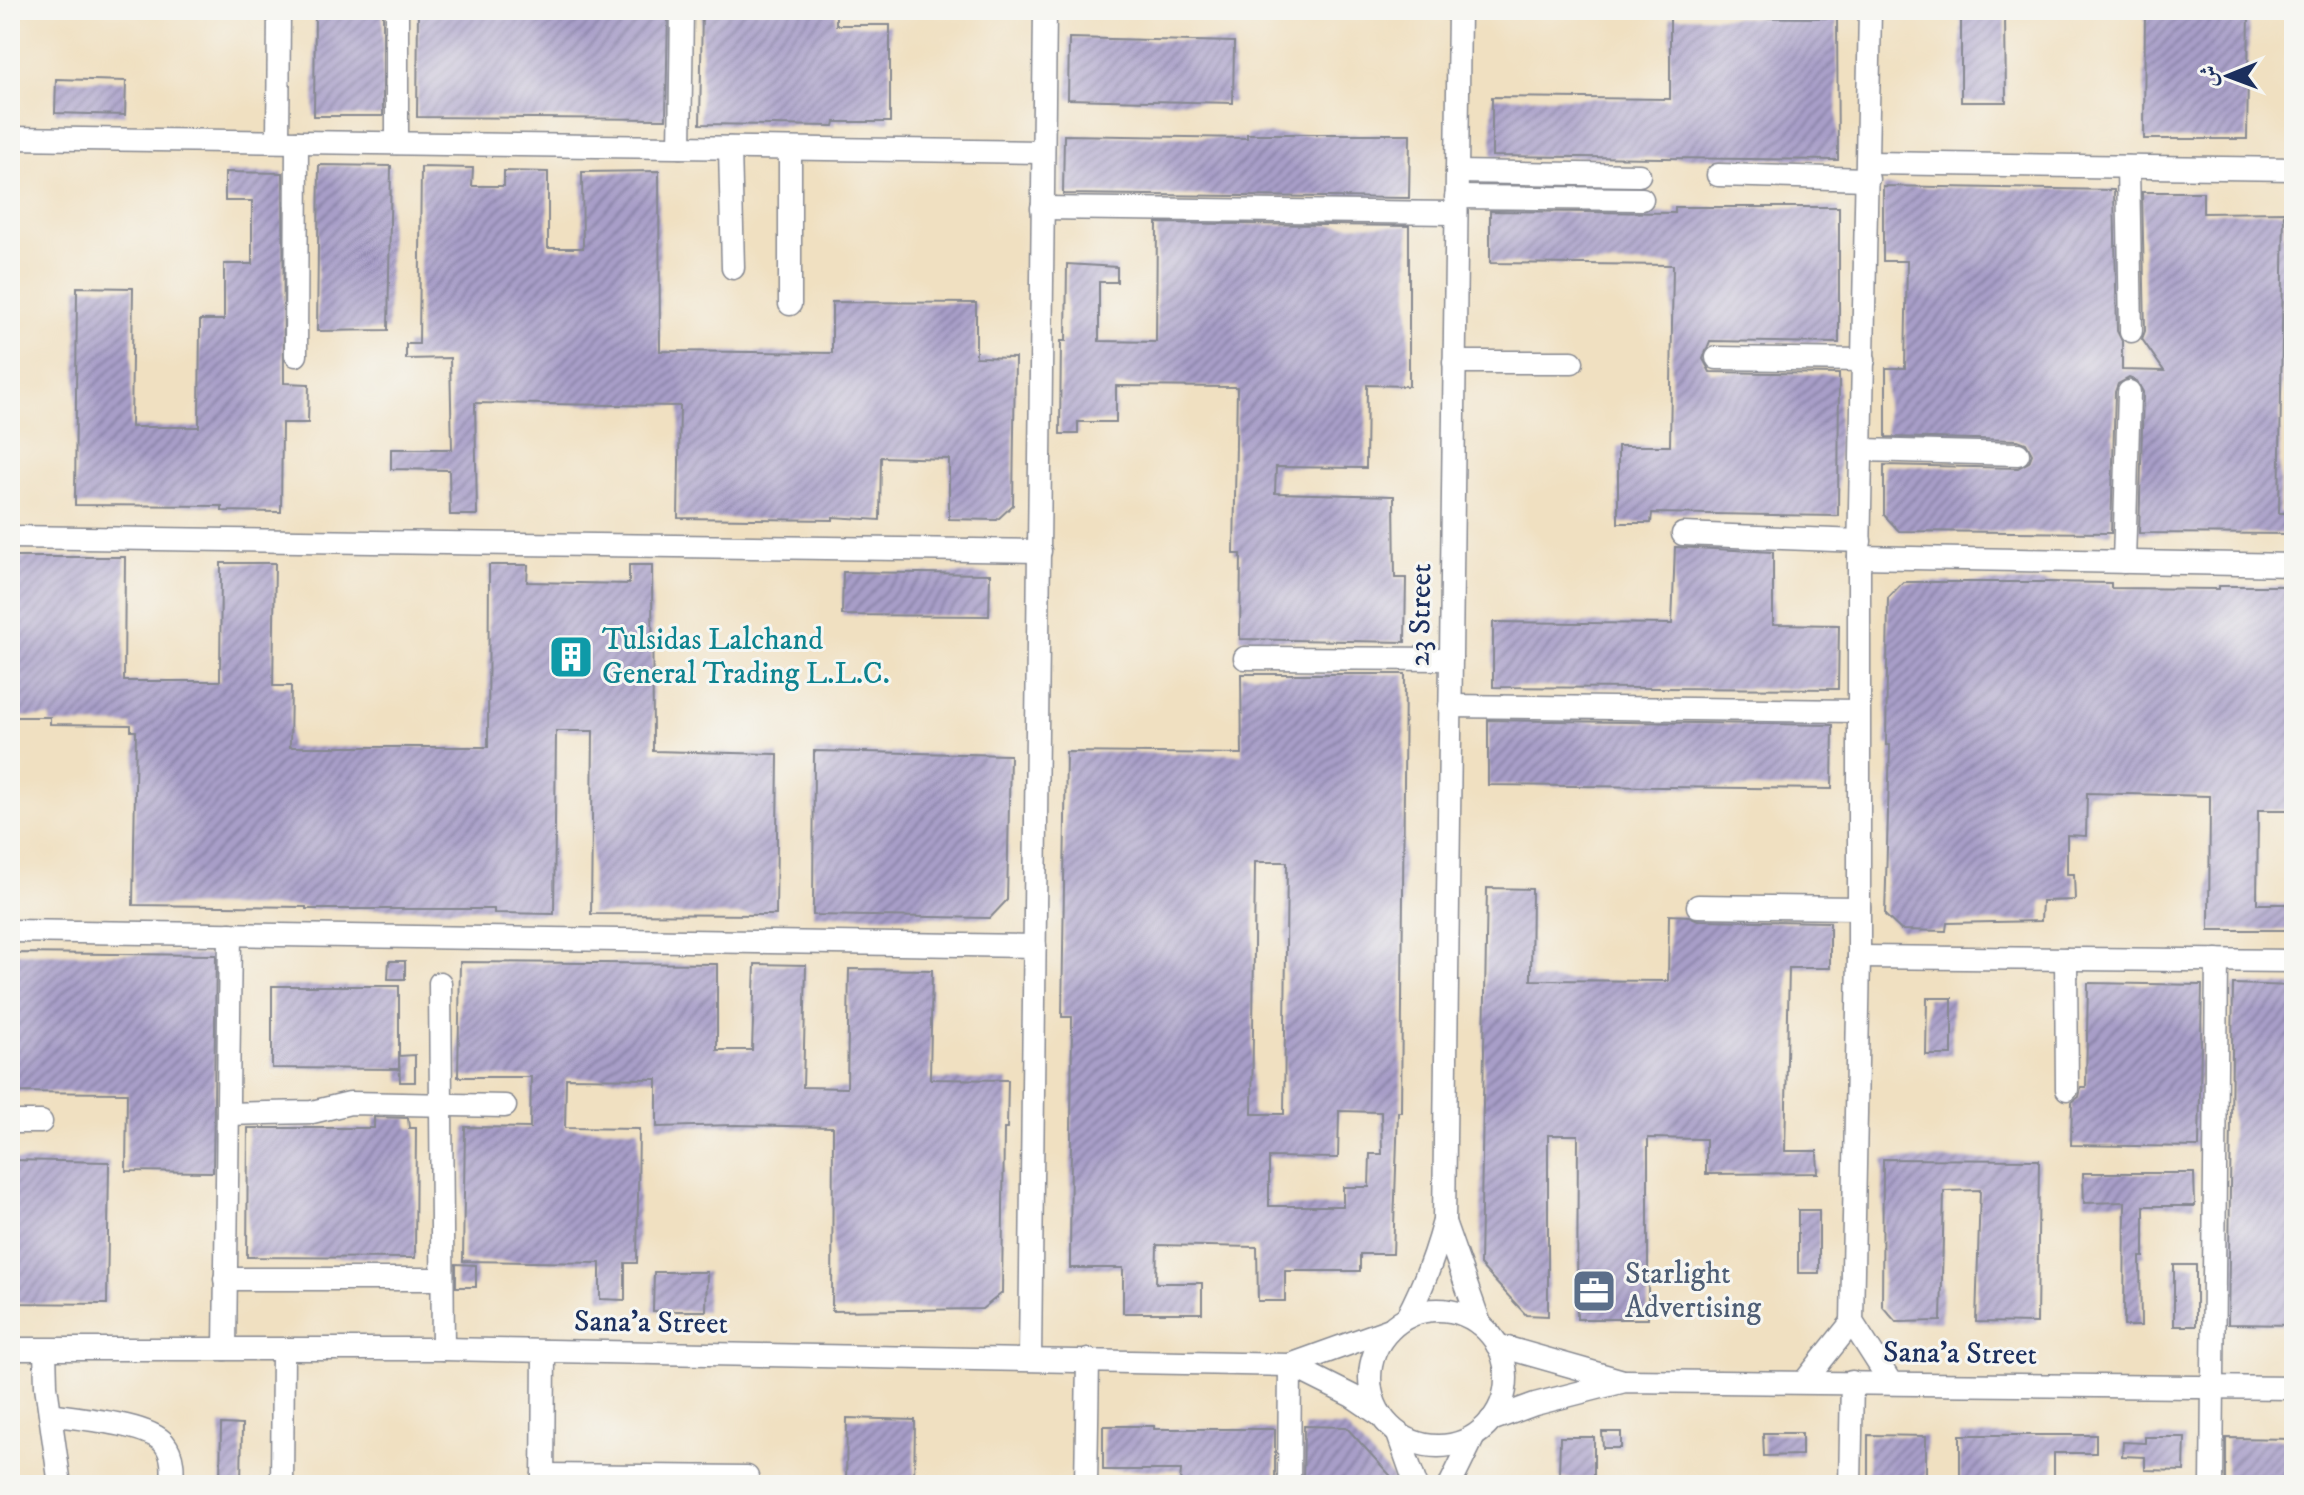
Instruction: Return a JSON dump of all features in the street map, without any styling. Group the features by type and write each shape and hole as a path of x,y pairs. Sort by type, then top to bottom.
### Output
{"street":[{"path":"279,10 296,355"},
{"path":"397,10 397,143"},
{"path":"680,147 682,10"},
{"path":"1030,1359 1045,10"},
{"name":"23 Street","path":"1398,1323 1428,1276 1444,1221 1459,10"},
{"path":"1870,10 1860,549 1859,957 1852,1322 1891,1383"},
{"path":"10,138 1043,152"},
{"path":"730,148 733,268"},
{"path":"790,149 790,304"},
{"path":"2128,167 2131,331"},
{"path":"1718,175 2128,167 2294,169"},
{"path":"1457,172 1639,175"},
{"path":"1042,208 1456,205 1642,199"},
{"path":"1717,358 1864,360"},
{"path":"1454,362 1572,362"},
{"path":"2124,562 2129,392"},
{"path":"1862,450 2018,454"},
{"path":"1683,534 1860,549 2124,562 2294,565"},
{"path":"10,537 1040,551"},
{"path":"1245,658 1451,659"},
{"path":"1450,706 1858,711"},
{"path":"1698,906 1859,908"},
{"path":"10,931 1035,946"},
{"path":"225,1349 230,934"},
{"path":"1859,957 2294,961"},
{"path":"2066,959 2067,1089"},
{"path":"2212,1485 2217,960"},
{"path":"440,983 443,1349"},
{"path":"228,1114 312,1112 350,1103 505,1106"},
{"path":"10,1122 41,1122"},
{"name":"23 Street","path":"1444,1221 1480,1324"},
{"path":"225,1279 442,1279"},
{"path":"1450,1485 1473,1438 1491,1420 1503,1397 1505,1370 1497,1345 1480,1324 1464,1314 1445,1310 1425,1311 1398,1323 1376,1348 1370,1370 1372,1393 1380,1415 1398,1434 1416,1442 1435,1446 1473,1438"},
{"path":"1804,1382 1852,1322"},
{"name":"Sana'a Street","path":"10,1349 443,1349 1290,1365 1398,1323"},
{"name":"Sana'a Street","path":"1497,1345 1625,1381"},
{"path":"45,1350 60,1485"},
{"path":"282,1485 283,1350"},
{"path":"544,1351 543,1480 747,1477"},
{"path":"1086,1485 1088,1360"},
{"path":"1289,1485 1290,1365"},
{"name":"Sana'a Street","path":"1290,1365 1352,1396 1380,1415"},
{"name":"Sana'a Street","path":"1491,1420 1550,1400 1625,1381 2294,1388"},
{"path":"1850,1485 1852,1382"},
{"path":"51,1414 151,1433 165,1444 172,1459 172,1485"},
{"path":"1398,1434 1416,1485"}],"building":[{"path":"315,10 383,10 383,116 314,116"},
{"path":"418,10 668,10 666,119 417,117"},
{"path":"702,10 836,10 836,25 890,25 890,122 835,122 834,126 700,124"},
{"path":"2145,10 2249,10 2247,139 2144,139"},
{"path":"1670,17 1837,18 1838,160 1492,156 1492,97 1670,99"},
{"path":"1961,17 2005,17 2006,102 1961,102"},
{"path":"1069,38 1234,42 1233,103 1068,99"},
{"path":"56,79 126,81 125,115 55,113"},
{"path":"1247,134 1410,134 1409,198 1063,194 1064,135 1247,138"},
{"path":"319,165 391,166 388,330 317,331"},
{"path":"421,167 473,168 472,186 504,186 504,171 548,172 548,248 583,248 582,172 659,171 660,351 832,353 832,302 976,303 976,357 1015,358 1013,505 997,520 949,519 949,459 881,457 880,520 833,517 833,520 678,518 680,406 475,403 477,515 450,515 449,470 391,469 391,449 452,449 450,358 406,359 406,344 419,344"},
{"path":"225,172 283,173 284,383 309,384 308,423 282,423 281,512 222,511 222,506 75,505 77,287 133,288 131,427 199,427 200,320 224,320 224,264 252,264 252,201 225,201"},
{"path":"1883,186 2114,190 2117,331 2122,341 2122,370 2164,371 2142,339 2145,331 2142,192 2203,192 2203,213 2284,212 2279,513 2294,513 2294,534 2139,533 2143,392 2137,381 2129,378 2118,384 2115,392 2111,533 1899,531 1884,515 1884,465 2018,468 2029,462 2032,454 2026,443 2018,440 1886,437 1886,368 1905,368 1907,261 1883,261"},
{"path":"1675,207 1839,207 1839,343 1710,341 1703,359 1710,372 1839,374 1838,516 1652,513 1651,523 1618,523 1618,446 1670,446 1673,265 1490,263 1490,211 1675,213"},
{"path":"1157,223 1409,226 1409,386 1367,385 1366,468 1276,467 1275,493 1394,496 1395,578 1406,578 1405,642 1240,639 1241,554 1234,554 1237,387 1116,386 1116,422 1078,422 1078,434 1060,434 1061,341 1066,341 1067,264 1117,267 1117,282 1099,282 1099,341 1156,342"},
{"path":"1675,547 1773,552 1773,624 1839,625 1838,689 1493,687 1493,622 1672,624"},
{"path":"10,557 125,557 124,681 220,681 221,563 275,563 273,686 291,686 290,747 488,747 489,565 528,565 527,582 629,584 629,565 652,565 653,751 778,754 776,915 591,914 593,731 556,731 554,914 494,913 494,909 133,905 136,731 131,731 131,725 50,724 50,717 10,717"},
{"path":"843,572 990,574 989,616 842,615"},
{"path":"1903,582 2111,583 2111,588 2294,586 2294,810 2258,810 2257,904 2294,904 2294,930 2209,930 2210,796 2087,793 2086,836 2067,835 2067,874 2074,874 2075,900 2042,901 2041,921 1947,923 1946,931 1901,930 1885,915 1890,745 1886,745 1888,598"},
{"path":"1241,674 1405,674 1401,1112 1398,1112 1393,1254 1360,1254 1360,1271 1285,1271 1285,1301 1258,1301 1257,1247 1157,1245 1156,1283 1202,1283 1202,1313 1123,1313 1123,1268 1070,1268 1072,1017 1062,1017 1066,752 1242,754","holes":["1255,862 1287,862 1284,1114 1252,1114","1339,1111 1381,1112 1382,1154 1370,1154 1369,1187 1343,1187 1343,1206 1269,1206 1269,1157 1338,1158"]},
{"path":"1488,720 1833,725 1832,789 1488,785"},
{"path":"814,751 1010,755 1007,900 990,918 813,915"},
{"path":"1487,888 1532,889 1531,980 1668,981 1669,915 1689,916 1698,920 1830,922 1830,968 1789,968 1785,1151 1817,1151 1818,1173 1706,1174 1706,1139 1648,1138 1648,1319 1577,1319 1578,1135 1548,1135 1548,1316 1526,1315 1480,1265"},
{"path":"10,953 216,955 213,1172 126,1171 127,1093 10,1092"},
{"path":"389,961 405,961 405,979 388,979"},
{"path":"460,962 717,964 717,1050 752,1050 755,964 806,965 803,1087 847,1088 849,969 932,970 930,1079 1008,1080 1007,1129 1004,1129 1002,1293 982,1309 832,1311 833,1127 657,1127 657,1079 566,1078 565,1128 639,1129 637,1263 625,1263 625,1300 600,1299 600,1263 463,1261 465,1127 530,1128 531,1077 458,1077"},
{"path":"2088,983 2202,985 2199,1147 2071,1145 2072,1102 2079,1097 2081,1088 2086,1088"},
{"path":"2233,984 2294,986 2294,1325 2228,1324"},
{"path":"272,986 399,986 399,1069 272,1068"},
{"path":"1927,998 1952,998 1952,1055 1926,1055"},
{"path":"415,1055 415,1082 400,1082 399,1056"},
{"path":"374,1117 408,1118 409,1128 416,1128 415,1258 247,1257 248,1128 374,1128"},
{"path":"1883,1159 2039,1160 2037,1323 1976,1322 1980,1190 1944,1191 1941,1321 1896,1322 1882,1306"},
{"path":"10,1160 109,1162 107,1304 10,1303"},
{"path":"2083,1173 2194,1173 2195,1206 2144,1206 2144,1257 2140,1257 2141,1326 2124,1326 2125,1202 2084,1203"},
{"path":"1798,1210 1819,1210 1819,1273 1798,1273"},
{"path":"456,1264 476,1265 476,1287 456,1287"},
{"path":"2174,1265 2196,1265 2196,1326 2174,1326"},
{"path":"654,1272 707,1272 706,1311 653,1311"},
{"path":"847,1418 915,1420 914,1485 846,1485"},
{"path":"221,1424 242,1425 241,1485 220,1485"},
{"path":"1103,1426 1275,1429 1275,1485 1180,1485 1181,1470 1103,1470"},
{"path":"1304,1426 1346,1427 1399,1485 1303,1485"},
{"path":"1602,1432 1621,1432 1621,1448 1603,1448"},
{"path":"1763,1433 1802,1433 1802,1455 1764,1456"},
{"path":"1868,1435 1926,1436 1926,1485 1868,1485"},
{"path":"1960,1435 2096,1435 2096,1453 2054,1453 2054,1485 1960,1485"},
{"path":"1560,1437 1594,1437 1594,1479 1559,1479"},
{"path":"2145,1437 2185,1437 2184,1471 2145,1470 2145,1457 2122,1456 2123,1442 2145,1443"},
{"path":"2226,1438 2294,1439 2294,1485 2226,1485"}],"place":[{"name":"Tulsidas Lalchand General Trading L.L.C.","path":"571,657"},
{"name":"Starlight Advertising","path":"1594,1291"}]}
